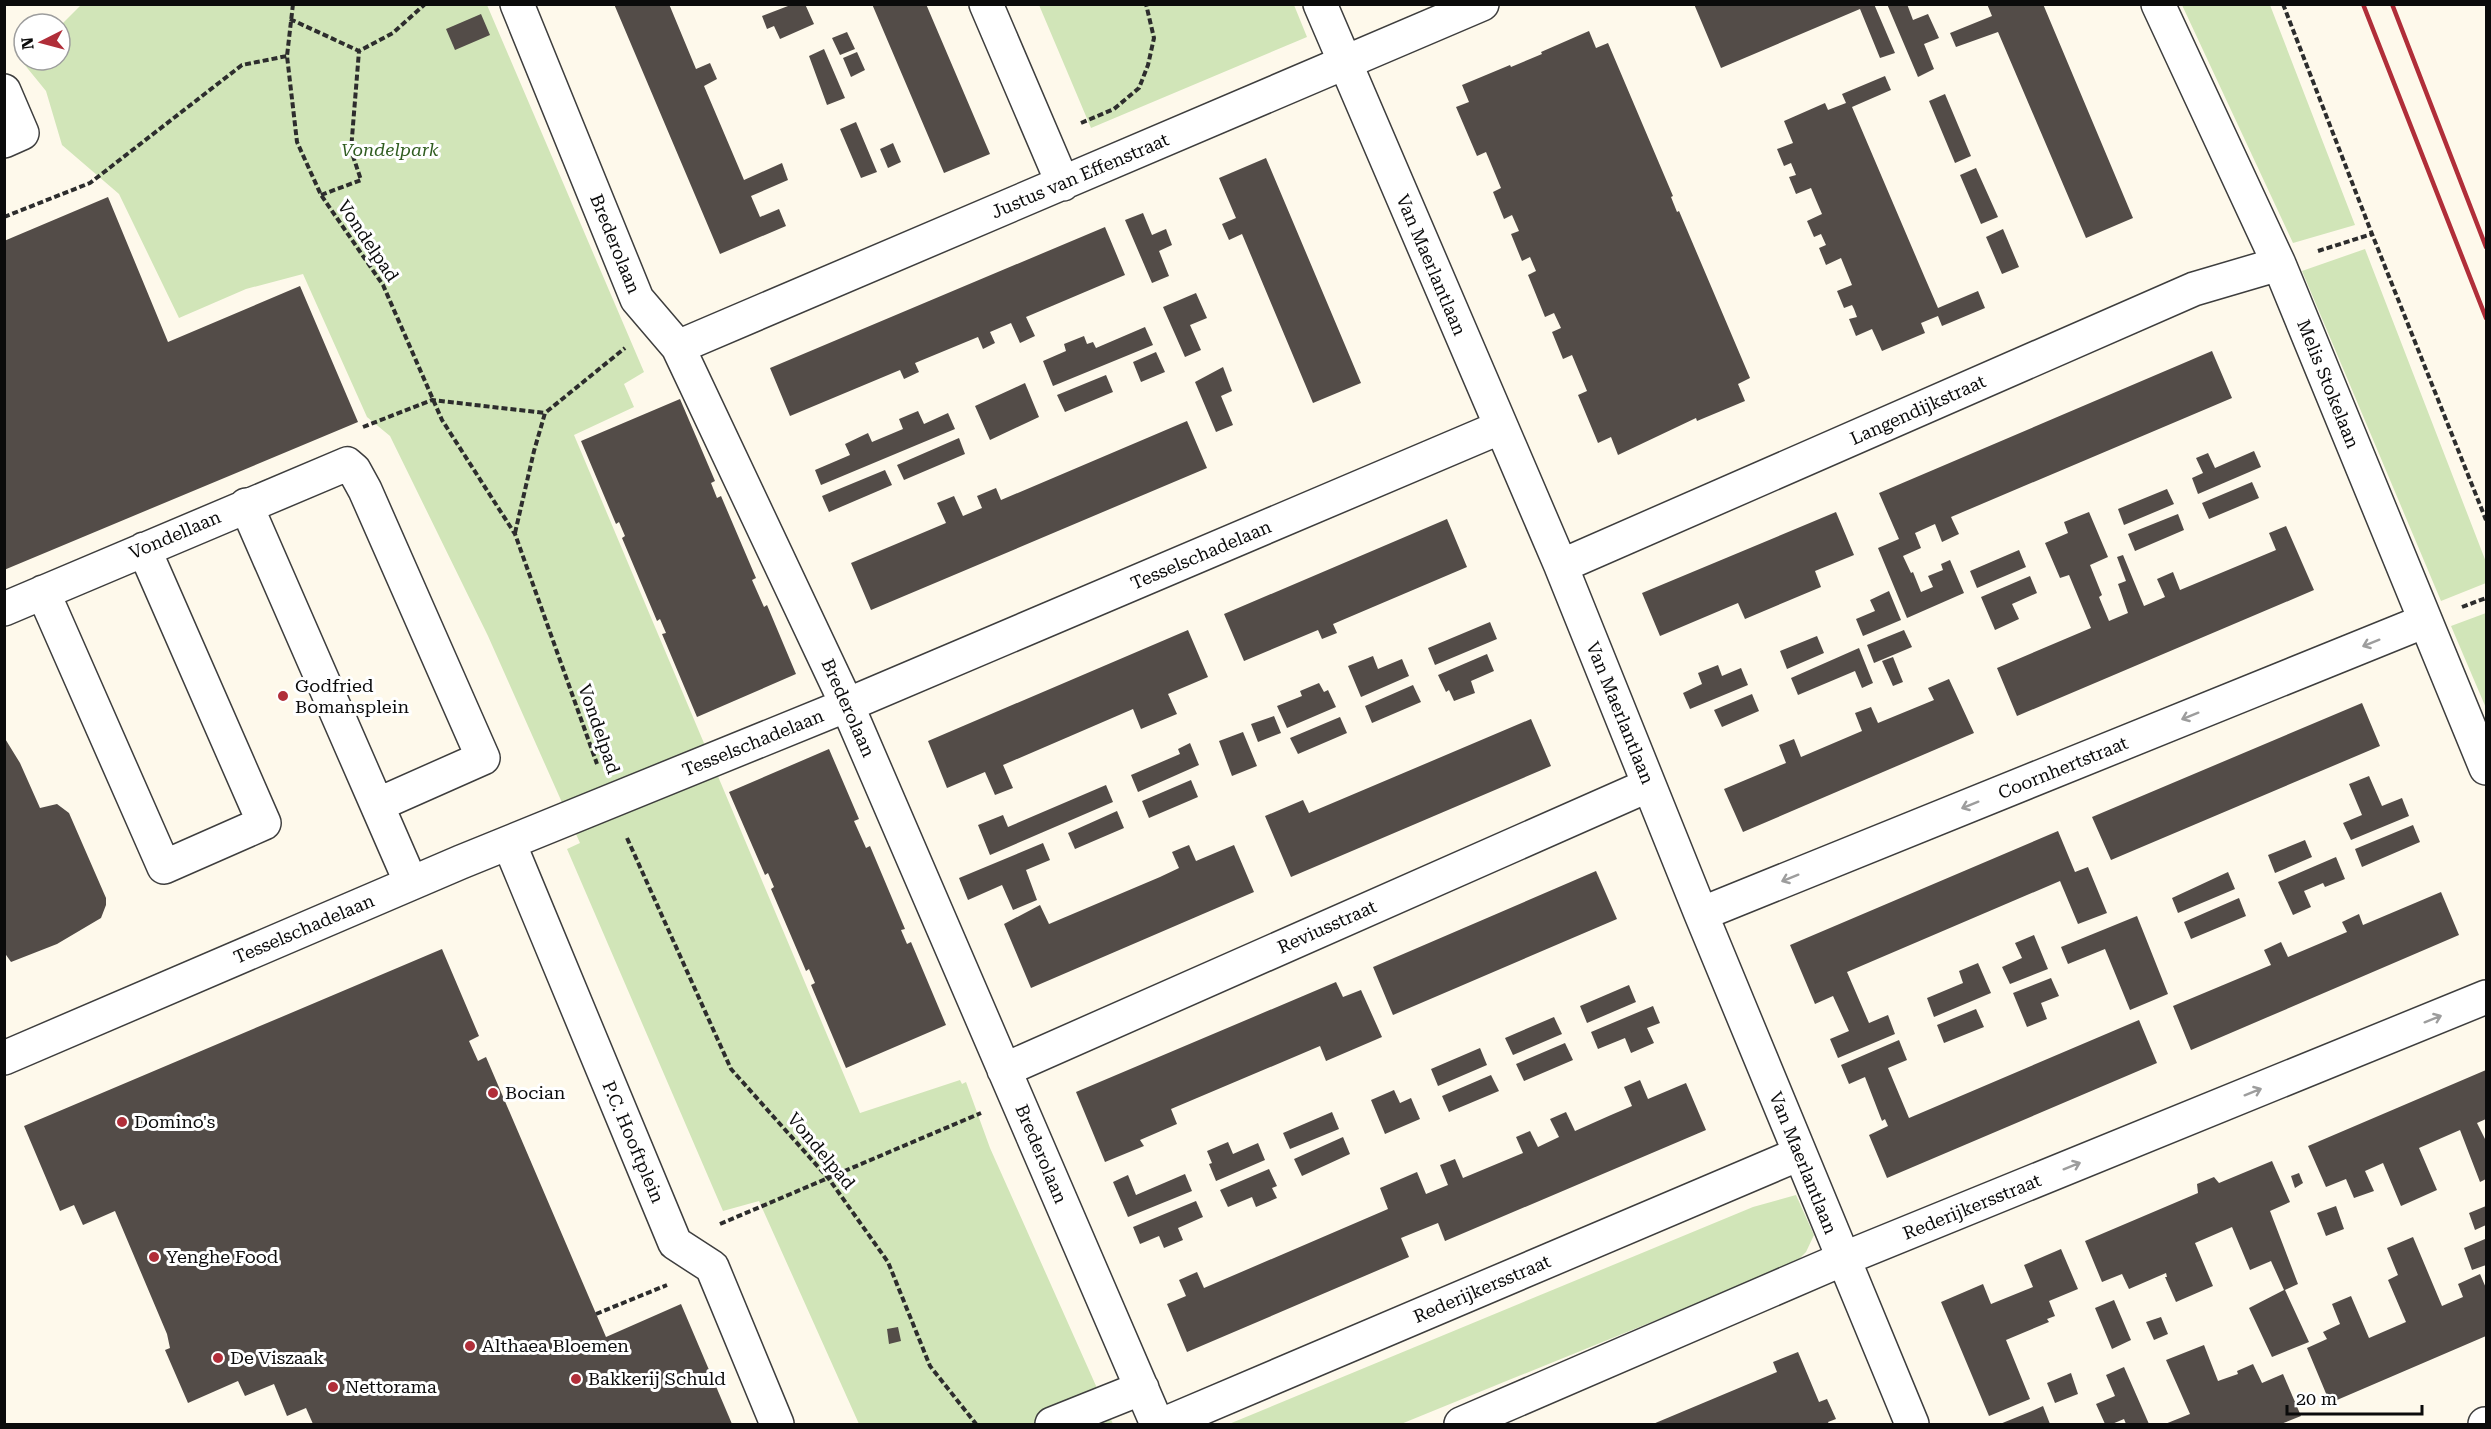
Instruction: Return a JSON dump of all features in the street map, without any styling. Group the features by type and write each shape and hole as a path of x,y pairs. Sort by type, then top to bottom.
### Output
{"street":[{"name":"Brederolaan","path":"517,4 637,299 669,337 847,705 1157,1425"},
{"path":"986,4 1063,184"},
{"name":"Van Maerlantlaan","path":"1320,4 1561,566 1799,1154 1912,1425"},
{"name":"Justus van Effenstraat","path":"669,337 1063,184 1482,4"},
{"name":"Melis Stokelaan","path":"2158,4 2279,264 2487,768"},
{"path":"4,91 22,133 4,141"},
{"name":"Langendijkstraat","path":"1561,566 2194,289 2279,264"},
{"name":"Tesselschadelaan","path":"4,1058 411,883 847,705 1501,427"},
{"name":"Vondellaan","path":"4,609 347,464 354,470 365,490 483,758 377,805"},
{"path":"246,505 411,883"},
{"path":"43,592 164,867 264,823 144,549"},
{"name":"Coornhertstraat","path":"1701,914 2425,621"},
{"name":"Reviusstraat","path":"1010,1084 1649,785"},
{"name":"P.C. Hooftplein","path":"509,843 675,1243"},
{"name":"Rederijkersstraat","path":"1461,1425 1843,1259 2487,997"},
{"name":"Rederijkersstraat","path":"1164,1425 1799,1154"},
{"path":"675,1243 712,1267 777,1425"},
{"path":"1052,1425 1142,1388"}],"path":[{"name":"Vondelpad","path":"292,4 287,56 297,142 321,195 383,285 432,400 515,534 610,801 731,1069 829,1179 888,1262 930,1366 976,1425"},
{"path":"359,51 393,33 426,4"},
{"path":"1044,140 1114,109 1139,88 1149,65 1154,38 1146,4"},
{"path":"2283,4 2487,520"},
{"path":"290,19 359,51"},
{"path":"321,195 361,180 351,150 359,51"},
{"path":"4,218 90,183 242,65 287,56"},
{"path":"2279,264 2372,234"},
{"path":"515,534 545,413 624,349 669,337"},
{"path":"360,428 432,400 545,413"},
{"path":"675,1243 829,1179 1010,1084"},
{"path":"596,1314 712,1267"}],"green space":[{"name":"Vondelpark","path":"81,5 487,5 644,372 624,384 634,407 574,435 860,1113 960,1080 962,1084 966,1082 990,1148 1113,1424 859,1424 759,1201 723,1211 567,849 580,843 488,636 390,436 367,417 303,274 246,289 179,318 119,194 62,145 46,91 31,72 72,72 72,14"},
{"path":"1039,5 1294,5 1307,37 1091,128"},
{"path":"2182,5 2270,5 2355,225 2293,243"},
{"path":"2365,249 2486,562 2486,583 2441,601 2302,271"},
{"path":"2486,613 2486,708 2451,626"},
{"path":"1796,1195 1814,1235 1806,1252 1794,1264 1401,1424 1229,1424 1753,1207"}],"building":[{"path":"614,4 669,4 696,69 710,63 717,79 704,86 744,180 782,163 788,180 751,196 760,217 779,209 786,226 720,254"},
{"path":"787,4 805,4 814,24 780,39 774,26 767,29 762,16 788,6"},
{"path":"872,4 926,4 990,154 944,173"},
{"path":"1694,4 1874,4 1895,53 1880,58 1860,9 1721,68"},
{"path":"1887,4 1907,4 1913,20 1928,14 1939,38 1924,44 1934,69 1918,77"},
{"path":"1987,4 2043,4 2133,218 2086,238 1998,32 1956,47 1950,33 1992,16"},
{"path":"481,14 490,35 455,50 446,29"},
{"path":"1589,31 1596,48 1608,43 1673,196 1671,197 1677,212 1679,211 1750,378 1738,384 1745,401 1697,421 1696,418 1618,455 1611,437 1598,443 1578,395 1587,391 1572,355 1563,359 1552,332 1561,328 1554,313 1545,317 1528,275 1536,271 1530,257 1522,261 1511,234 1519,231 1512,215 1504,219 1493,192 1501,188 1486,152 1477,156 1456,107 1469,102 1462,85 1542,54 1541,52"},
{"path":"847,32 855,49 840,55 832,38"},
{"path":"824,49 845,98 827,105 809,56"},
{"path":"857,52 865,70 851,77 843,58"},
{"path":"1885,76 1891,90 1852,107 1925,278 1938,308 1978,291 1985,308 1942,326 1938,316 1921,323 1925,333 1882,351 1872,329 1856,336 1849,319 1857,317 1854,309 1852,305 1844,308 1837,291 1852,285 1841,258 1826,265 1819,248 1826,245 1821,234 1814,237 1807,221 1822,214 1811,188 1796,194 1789,177 1796,175 1791,163 1784,166 1777,149 1793,143 1784,121 1825,103 1828,110 1846,103 1842,94"},
{"path":"1945,94 1971,156 1955,163 1929,101"},
{"path":"856,122 877,172 861,178 840,129"},
{"path":"893,143 901,162 888,168 880,149"},
{"path":"1266,158 1361,383 1313,403 1242,234 1229,240 1222,224 1236,218 1219,178"},
{"path":"1976,168 1998,217 1981,224 1960,175"},
{"path":"108,197 168,342 300,286 358,422 4,570 4,241"},
{"path":"1143,213 1152,235 1166,229 1172,245 1159,251 1169,276 1152,283 1125,220"},
{"path":"1105,227 1125,275 1026,317 1035,336 1020,343 1011,323 990,332 995,343 983,349 978,337 915,363 919,372 904,379 900,370 790,416 770,368"},
{"path":"2003,229 2019,267 2002,274 1986,237"},
{"path":"1196,293 1207,318 1190,325 1201,350 1185,357 1163,307"},
{"path":"1145,327 1153,345 1053,386 1043,361 1066,351 1064,344 1084,336 1087,344 1093,342 1096,348"},
{"path":"2212,351 2232,398 1951,517 1959,534 1942,542 1935,524 1915,533 1921,548 1903,556 1921,592 1933,587 1928,576 1943,570 1941,564 1950,560 1964,593 1907,618 1878,548 1899,539 1879,493"},
{"path":"1156,352 1165,372 1141,382 1133,362"},
{"path":"1223,367 1232,391 1221,396 1233,425 1216,432 1195,382"},
{"path":"1106,375 1113,392 1065,412 1057,395"},
{"path":"1025,383 1039,417 990,440 975,406"},
{"path":"680,399 715,481 711,483 717,498 721,496 756,578 752,580 764,607 767,605 796,674 697,717 662,634 666,633 660,619 657,621 622,538 625,536 619,522 616,524 581,441"},
{"path":"918,411 924,424 948,413 955,429 821,485 815,470 850,455 845,444 868,433 872,442 903,429 899,419"},
{"path":"1187,421 1207,468 871,610 851,563 946,523 937,503 954,496 963,516 982,508 977,496 996,488 1001,500"},
{"path":"959,438 965,454 904,480 897,465"},
{"path":"2254,451 2261,467 2198,494 2192,478 2203,473 2196,458 2208,453 2215,468"},
{"path":"885,470 892,485 829,512 822,496"},
{"path":"2252,482 2259,498 2209,519 2202,503"},
{"path":"2167,489 2174,504 2124,525 2118,509"},
{"path":"1836,512 1854,555 1815,571 1821,587 1745,619 1738,603 1660,636 1642,593"},
{"path":"2089,512 2108,557 2090,565 2109,621 2128,613 2118,584 2126,581 2117,557 2123,555 2144,606 2165,597 2157,579 2173,572 2180,590 2276,550 2269,533 2286,526 2314,590 2017,716 1997,668 2091,628 2069,575 2060,578 2045,543 2068,533 2064,522"},
{"path":"2178,514 2184,530 2135,551 2128,534"},
{"path":"1447,519 1467,567 1333,624 1337,633 1322,639 1318,630 1244,661 1224,614"},
{"path":"2019,550 2026,567 1977,588 1970,571"},
{"path":"2030,576 2037,593 2012,604 2019,619 1995,630 1981,597"},
{"path":"1889,591 1901,620 1863,636 1856,619 1875,611 1870,600"},
{"path":"1490,622 1497,639 1435,665 1428,648"},
{"path":"1188,630 1208,677 1168,694 1177,714 1141,729 1133,709 1003,765 1013,788 995,795 985,772 947,788 928,741"},
{"path":"1904,630 1912,647 1874,663 1867,645"},
{"path":"1817,636 1824,653 1787,669 1780,651"},
{"path":"1859,648 1873,683 1862,688 1855,671 1798,695 1791,678"},
{"path":"1487,654 1494,671 1471,681 1475,693 1454,701 1449,690 1446,692 1438,675"},
{"path":"1373,656 1378,669 1402,659 1409,676 1361,697 1348,666"},
{"path":"1893,657 1903,682 1893,686 1882,661"},
{"path":"1718,665 1722,676 1741,668 1748,685 1690,709 1683,693 1702,684 1698,673"},
{"path":"1949,679 1974,733 1743,832 1724,789 1786,763 1779,745 1794,739 1801,757 1862,731 1855,713 1871,707 1878,723 1934,700 1928,688"},
{"path":"1319,683 1324,692 1328,690 1336,707 1287,728 1277,706 1302,696 1300,691"},
{"path":"1413,685 1421,702 1372,723 1365,706"},
{"path":"1752,694 1759,711 1722,727 1714,710"},
{"path":"2362,703 2380,746 2111,860 2092,817"},
{"path":"1274,716 1281,733 1258,742 1251,724"},
{"path":"1340,717 1347,733 1298,754 1290,738"},
{"path":"1531,719 1551,766 1291,877 1265,816 1303,800 1309,813"},
{"path":"1243,732 1257,766 1232,776 1219,741"},
{"path":"4,737 20,763 40,808 57,804 69,813 106,898 101,918 57,944 11,962 4,952"},
{"path":"1190,743 1199,765 1138,792 1131,775 1180,754 1178,749"},
{"path":"829,749 859,819 854,821 866,848 870,846 905,929 901,930 907,944 911,942 946,1025 846,1068 811,985 815,983 809,969 806,971 771,889 774,887 768,873 765,875 729,792"},
{"path":"2369,776 2382,806 2402,798 2409,816 2351,840 2343,823 2362,815 2349,784"},
{"path":"1191,780 1198,797 1149,818 1142,801"},
{"path":"1106,785 1113,802 990,855 978,825 1003,815 1008,827"},
{"path":"1117,811 1124,828 1075,849 1068,833"},
{"path":"2413,825 2420,842 2362,867 2355,849"},
{"path":"2058,831 2075,872 2088,867 2107,913 2078,924 2060,881 1847,972 1869,1023 1888,1015 1895,1034 1838,1058 1830,1039 1849,1031 1833,996 1815,1004 1790,945"},
{"path":"2305,840 2312,857 2275,873 2268,855"},
{"path":"1043,843 1050,860 1026,870 1037,900 1013,910 1002,885 968,900 959,878"},
{"path":"1189,845 1196,861 1234,845 1254,892 1031,988 1004,924 1040,905 1049,924 1160,877 1179,868 1172,852"},
{"path":"2336,857 2345,879 2325,887 2323,883 2304,891 2311,907 2293,915 2278,882"},
{"path":"1596,871 1617,919 1393,1015 1373,967"},
{"path":"2228,872 2235,889 2178,913 2172,898"},
{"path":"2441,892 2459,935 2191,1050 2173,1006 2271,965 2264,950 2281,942 2288,957 2347,932 2342,922 2359,914 2363,925"},
{"path":"2239,898 2246,916 2191,939 2184,922"},
{"path":"2137,916 2168,994 2130,1010 2105,949 2068,964 2061,947"},
{"path":"2034,935 2048,969 2010,984 2002,967 2022,958 2015,943"},
{"path":"442,949 479,1036 469,1041 478,1061 486,1057 606,1337 681,1304 732,1424 313,1424 306,1408 287,1416 274,1384 245,1396 238,1381 188,1403 165,1350 170,1348 167,1334 115,1211 83,1225 74,1205 60,1211 24,1126"},
{"path":"1978,963 1991,993 1934,1017 1927,998 1963,983 1959,971"},
{"path":"2051,978 2059,996 2041,1003 2047,1019 2027,1027 2013,993"},
{"path":"1336,982 1343,997 1361,990 1382,1037 1326,1061 1320,1046 1171,1109 1177,1124 1140,1140 1144,1146 1105,1162 1076,1092"},
{"path":"1629,985 1636,1002 1587,1023 1580,1006"},
{"path":"1653,1006 1660,1023 1647,1028 1654,1043 1631,1053 1625,1038 1598,1049 1591,1032"},
{"path":"1976,1009 1984,1027 1944,1043 1937,1025"},
{"path":"1554,1017 1562,1034 1513,1055 1505,1038"},
{"path":"2139,1020 2157,1063 1887,1178 1869,1135 1888,1126 1885,1119 1882,1121 1865,1077 1849,1084 1841,1065 1899,1040 1907,1060 1888,1068 1909,1118"},
{"path":"1565,1043 1573,1060 1524,1081 1516,1064"},
{"path":"1480,1048 1487,1065 1438,1086 1431,1069"},
{"path":"2486,1070 2486,1119 2477,1123 2486,1141 2486,1179 2480,1182 2460,1130 2419,1148 2437,1190 2401,1206 2383,1163 2365,1171 2374,1191 2354,1198 2346,1179 2326,1187 2308,1146"},
{"path":"1491,1075 1499,1091 1449,1112 1442,1096"},
{"path":"1640,1080 1648,1099 1686,1083 1706,1130 1445,1241 1438,1223 1401,1238 1409,1257 1187,1352 1167,1304 1186,1296 1179,1280 1197,1272 1204,1288 1388,1209 1380,1188 1417,1172 1426,1194 1448,1185 1440,1165 1455,1159 1463,1178 1523,1153 1516,1137 1530,1131 1538,1147 1559,1137 1550,1119 1566,1112 1575,1131 1632,1106 1624,1087"},
{"path":"1394,1090 1400,1103 1411,1098 1420,1119 1385,1134 1371,1100"},
{"path":"1332,1112 1339,1129 1290,1149 1283,1133"},
{"path":"1343,1137 1350,1154 1302,1176 1294,1159"},
{"path":"1228,1142 1233,1154 1258,1143 1265,1160 1216,1181 1209,1164 1212,1163 1207,1151"},
{"path":"2272,1161 2290,1202 2270,1211 2298,1284 2285,1290 2309,1342 2272,1357 2249,1308 2284,1290 2271,1261 2250,1270 2232,1227 2195,1243 2213,1286 2176,1302 2165,1277 2167,1277 2166,1273 2129,1289 2122,1274 2102,1282 2085,1241 2198,1193 2197,1184 2214,1177 2219,1183"},
{"path":"1269,1169 1277,1186 1272,1188 1277,1198 1256,1207 1252,1197 1228,1207 1220,1190"},
{"path":"2299,1173 2303,1183 2295,1188 2291,1176"},
{"path":"1185,1174 1192,1191 1128,1217 1113,1182 1128,1175 1136,1195"},
{"path":"1196,1201 1203,1217 1178,1228 1183,1240 1164,1248 1159,1236 1140,1244 1133,1227"},
{"path":"2336,1206 2344,1229 2326,1236 2317,1213"},
{"path":"2486,1206 2486,1225 2475,1230 2469,1213"},
{"path":"2413,1237 2442,1306 2463,1297 2458,1284 2480,1274 2486,1288 2486,1336 2330,1403 2307,1348 2327,1339 2323,1332 2340,1324 2332,1304 2351,1296 2369,1338 2406,1322 2388,1280 2398,1275 2387,1248"},
{"path":"2485,1239 2486,1265 2472,1270 2464,1248"},
{"path":"2061,1249 2078,1289 2049,1301 2055,1316 2047,1319 2049,1322 2006,1340 2030,1399 1989,1416 1941,1302 1983,1284 1991,1304 2033,1287 2024,1265"},
{"path":"2114,1300 2131,1340 2112,1349 2095,1308"},
{"path":"2161,1317 2168,1334 2154,1340 2146,1322"},
{"path":"898,1327 901,1341 889,1344 887,1329"},
{"path":"2204,1345 2218,1381 2238,1374 2237,1371 2253,1364 2262,1383 2283,1374 2301,1416 2281,1424 2165,1424 2190,1414 2166,1360"},
{"path":"1798,1352 1819,1402 1827,1399 1836,1419 1828,1422 1829,1424 1653,1424 1777,1372 1773,1362"},
{"path":"2124,1367 2149,1424 2126,1424 2124,1419 2105,1424 2096,1404 2115,1396 2106,1375"},
{"path":"2071,1373 2078,1394 2055,1403 2047,1383"},
{"path":"2043,1406 2050,1424 2000,1424 2032,1411"}],"railway":[{"path":"2363,4 2486,318"},
{"path":"2392,4 2486,247"}],"place":[{"name":"Godfried Bomansplein","path":"283,696"},
{"name":"Bocian","path":"493,1093"},
{"name":"Domino's","path":"122,1122"},
{"name":"Yenghe Food","path":"154,1257"},
{"name":"Althaea Bloemen","path":"470,1346"},
{"name":"De Viszaak","path":"218,1358"},
{"name":"Bakkerij Schuld","path":"576,1379"},
{"name":"Nettorama","path":"333,1387"}]}
